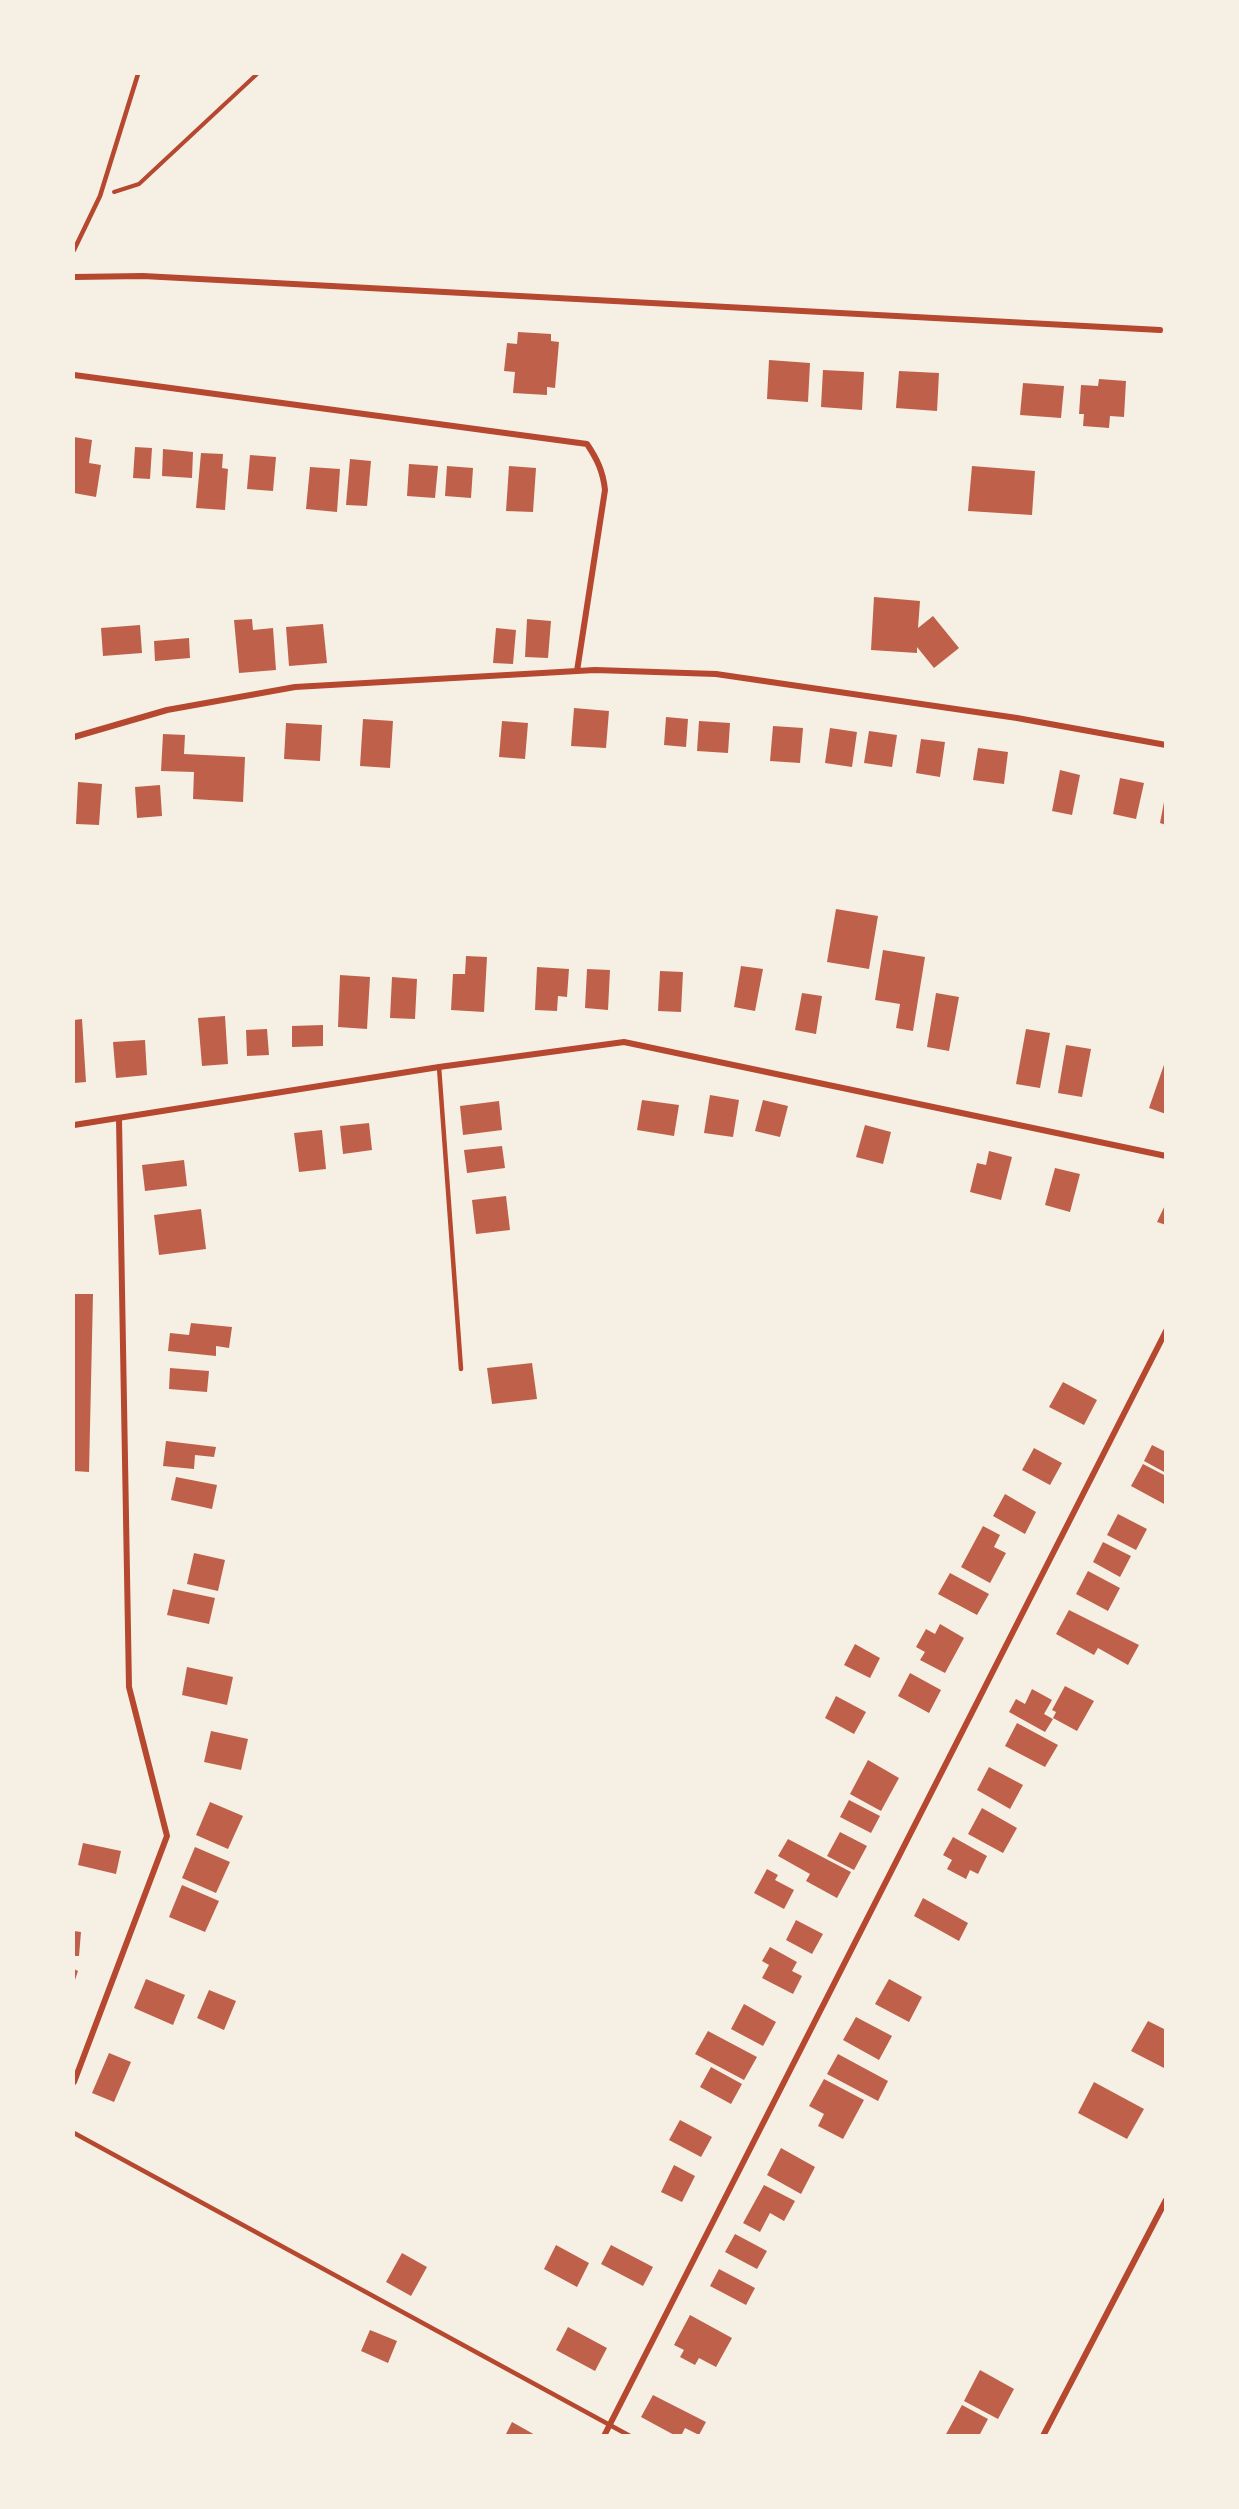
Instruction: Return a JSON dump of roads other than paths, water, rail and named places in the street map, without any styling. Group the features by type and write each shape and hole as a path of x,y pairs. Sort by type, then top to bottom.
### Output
{"street":[{"path":"74,277 144,276 1160,330"},
{"path":"74,375 587,444 600,466 605,490 577,671"},
{"path":"74,737 167,710 296,687 577,671 716,674 1017,718 1166,745"},
{"path":"74,1125 439,1067 624,1042 1166,1156"},
{"path":"74,2082 167,1836 129,1688 119,1119"},
{"path":"603,2436 1166,1331"},
{"path":"1043,2436 1166,2200"}],"lane":[{"path":"74,250 100,196 138,74"},
{"path":"439,1067 461,1369"},
{"path":"74,2133 630,2436"}]}
